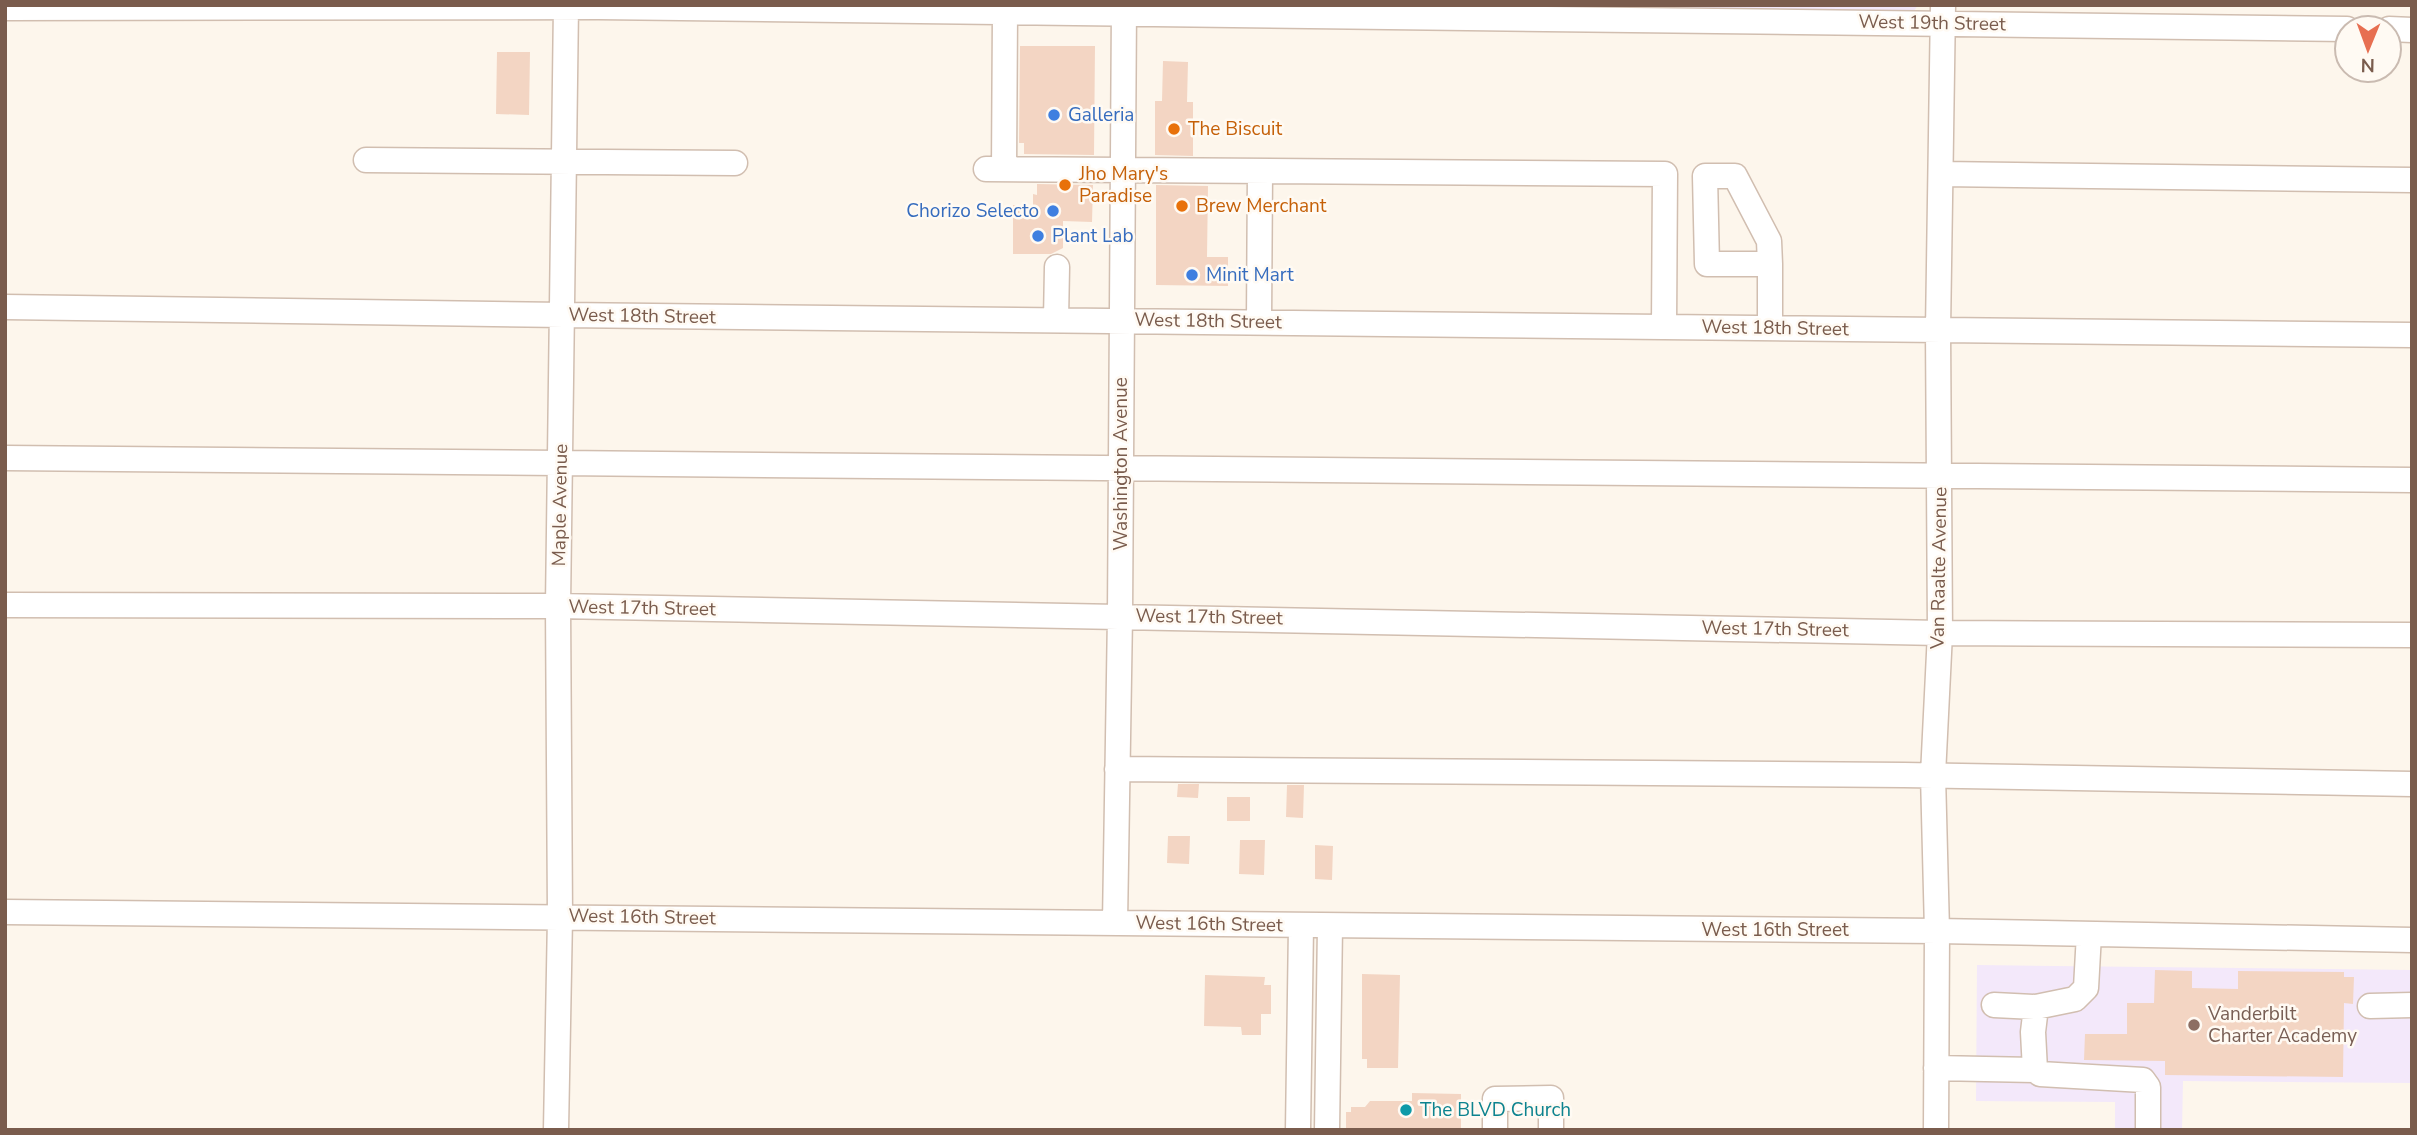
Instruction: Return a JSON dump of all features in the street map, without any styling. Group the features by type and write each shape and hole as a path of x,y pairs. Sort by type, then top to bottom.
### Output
{"street":[{"name":"West 19th Street","path":"5,8 566,6 1005,12 1124,9 1943,14 2333,28"},
{"name":"Maple Avenue","path":"555,1130 560,917 558,606 564,315 566,6"},
{"name":"Washington Avenue","path":"1115,923 1124,9"},
{"path":"1005,12 995,169 1735,176 1769,241 1770,328"},
{"name":"Van Raalte Avenue","path":"1936,1130 1937,931 1933,775 1940,633 1938,330 1943,14"},
{"path":"366,160 735,163"},
{"path":"1259,322 1260,171"},
{"path":"1664,327 1665,174"},
{"path":"1942,174 2412,180"},
{"path":"1705,176 1707,264 1770,264"},
{"path":"1056,320 1057,267"},
{"name":"West 18th Street","path":"5,307 2412,335"},
{"path":"5,458 2412,480"},
{"name":"West 17th Street","path":"5,605 558,606 1940,633 2412,635"},
{"path":"1117,769 1933,775 2412,784"},
{"name":"West 16th Street","path":"5,912 1937,931 2412,940"},
{"path":"1298,1130 1301,926"},
{"path":"1326,1130 1330,926"},
{"path":"1994,1005 2036,1007 2075,999 2086,988 2089,934"},
{"path":"2370,1006 2412,1005"},
{"path":"2035,1070 2033,1032 2036,1007"},
{"path":"1936,1068 2035,1070 2040,1074 2144,1080 2148,1087 2148,1130"},
{"path":"1495,1130 1495,1098 1551,1098 1551,1130"}],"shaded area":[{"path":"1425,5 1918,5 1914,11 1910,11"},
{"name":"Vanderbilt Charter Academy","path":"1977,965 2412,970 2412,1083 2183,1081 2182,1130 2115,1130 2115,1102 1976,1101"}],"building":[{"name":"Galleria","path":"1020,46 1095,46 1094,155 1024,154 1024,143 1019,143"},
{"path":"497,52 530,52 529,115 496,114"},
{"path":"1163,61 1188,62 1187,102 1193,102 1193,156 1155,155 1155,101 1162,101"},
{"path":"1037,184 1093,185 1092,222 1063,221 1063,248 1051,254 1013,254 1013,205 1033,206 1033,194 1037,195"},
{"path":"1156,185 1208,186 1207,257 1228,257 1228,286 1156,285"},
{"path":"1178,784 1199,784 1198,798 1177,797"},
{"path":"1287,785 1304,785 1303,818 1286,817"},
{"path":"1227,797 1250,797 1250,821 1227,821"},
{"path":"1168,836 1190,836 1189,864 1167,863"},
{"path":"1240,840 1265,840 1264,875 1239,874"},
{"path":"1315,845 1333,846 1332,880 1315,879"},
{"path":"2155,970 2192,971 2192,988 2238,989 2238,971 2344,972 2344,977 2354,977 2353,1004 2344,1003 2343,1077 2165,1075 2165,1061 2084,1060 2085,1034 2127,1034 2127,1003 2154,1003"},
{"path":"1362,974 1400,975 1398,1068 1367,1068 1367,1059 1362,1059"},
{"path":"1205,975 1265,977 1264,985 1271,985 1271,1014 1261,1014 1261,1035 1242,1035 1241,1027 1204,1026"},
{"name":"The BLVD Church","path":"1412,1093 1461,1094 1461,1130 1346,1130 1346,1112 1351,1112 1351,1107 1365,1107 1370,1101 1412,1101"}],"place":[{"name":"Galleria","path":"1054,115"},
{"name":"The Biscuit","path":"1174,129"},
{"name":"Jho Mary's Paradise","path":"1065,185"},
{"name":"Brew Merchant","path":"1182,206"},
{"name":"Chorizo Selecto","path":"1053,211"},
{"name":"Plant Lab","path":"1038,236"},
{"name":"Minit Mart","path":"1192,275"},
{"name":"Vanderbilt Charter Academy","path":"2194,1025"},
{"name":"The BLVD Church","path":"1406,1110"}]}
